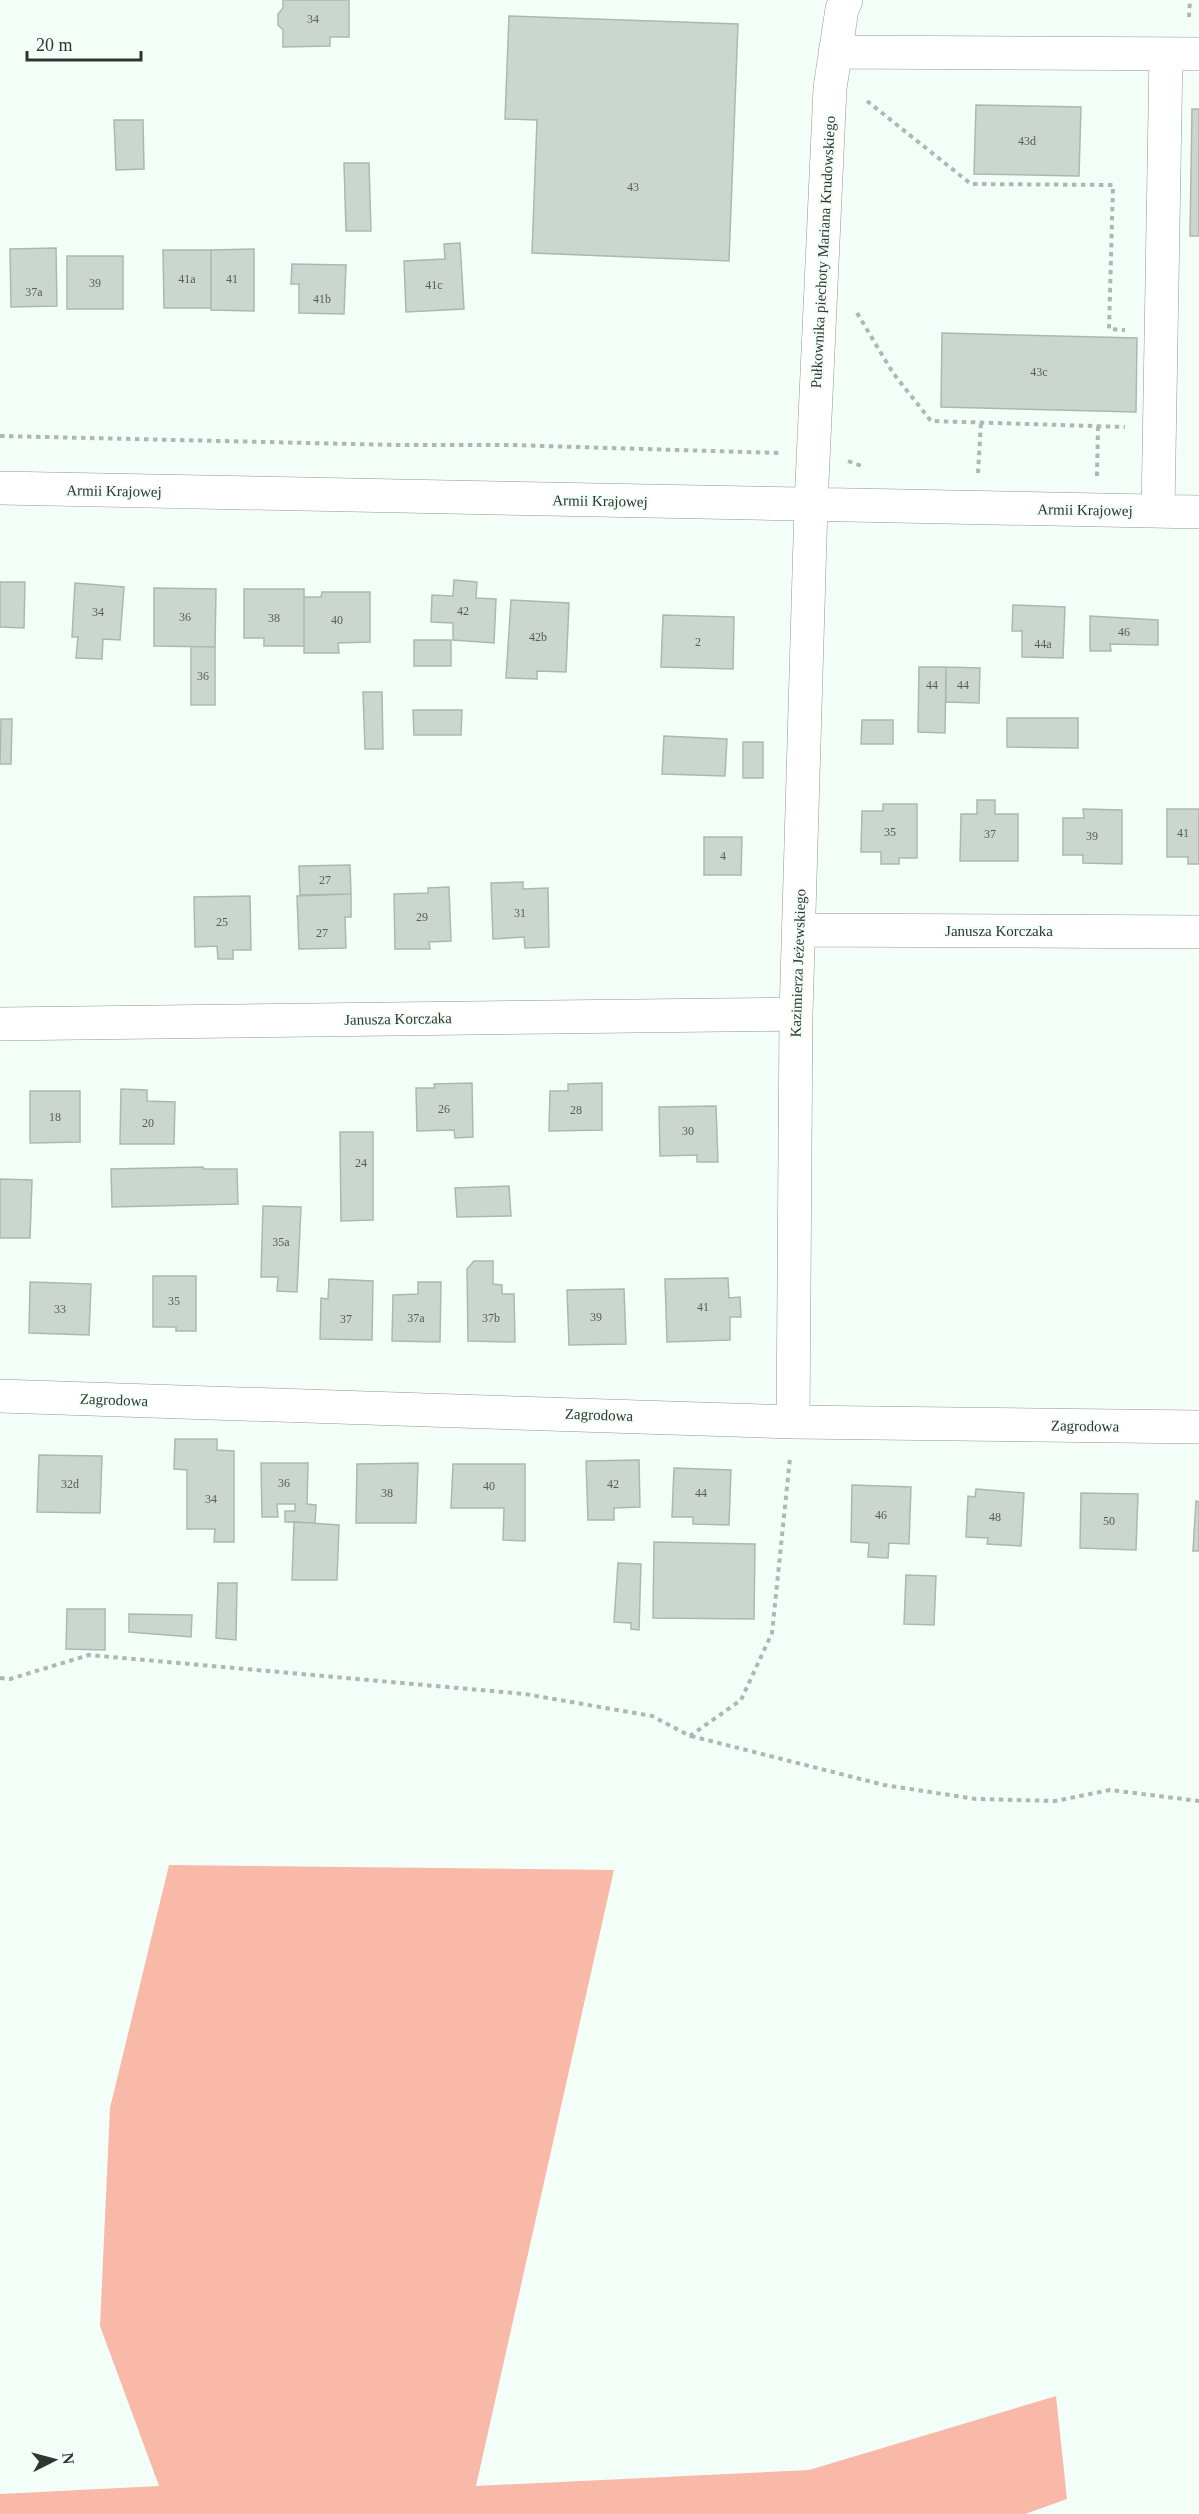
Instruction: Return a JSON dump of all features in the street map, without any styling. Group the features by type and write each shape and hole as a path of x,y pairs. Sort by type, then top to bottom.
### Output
{"street":[{"name":"Pułkownika piechoty Mariana Krudowskiego","path":"811,505 830,88 846,0"},
{"path":"835,52 1199,54"},
{"path":"1158,512 1166,54"},
{"name":"Armii Krajowej","path":"0,488 1199,512"},
{"name":"Kazimierza Jeżewskiego","path":"794,1422 796,1014 811,505"},
{"name":"Janusza Korczaka","path":"800,930 1199,932"},
{"name":"Janusza Korczaka","path":"0,1024 796,1014"},
{"name":"Zagrodowa","path":"0,1396 794,1422 1199,1427"}],"path":[{"path":"861,96 971,184 1113,185 1109,330 1161,332"},
{"path":"857,312 893,373 931,421 1159,428"},
{"path":"978,483 981,422"},
{"path":"1096,485 1098,426"},
{"path":"0,436 397,445 510,445 784,453"},
{"path":"690,1736 741,1700 772,1633 794,1422"},
{"path":"0,1678 10,1679 89,1655 525,1694 652,1716 690,1736 885,1785 976,1799 1055,1801 1110,1790 1199,1801"}],"shaded area":[{"path":"169,1865 614,1870 476,2486 809,2470 1056,2396 1067,2499 1025,2514 0,2514 0,2494 159,2486 100,2326 110,2108"}],"building":[{"path":"283,0 349,0 349,37 330,37 330,46 283,47 283,30 278,25 278,14 283,8"},
{"path":"509,16 738,24 729,261 532,253 537,120 505,119"},
{"path":"976,105 1081,107 1079,176 974,174"},
{"path":"1192,109 1199,109 1199,236 1190,236"},
{"path":"114,120 143,120 144,169 116,170"},
{"path":"344,163 369,163 371,231 346,231"},
{"path":"460,243 464,309 406,312 404,261 445,259 444,244"},
{"path":"56,248 57,306 11,307 10,249"},
{"path":"254,249 254,311 211,310 211,250"},
{"path":"163,250 211,250 211,308 164,308"},
{"path":"67,256 123,256 123,309 67,309"},
{"path":"292,264 346,265 344,314 299,313 299,284 291,284"},
{"path":"942,333 1137,338 1136,412 941,407"},
{"path":"454,580 477,582 476,598 496,599 494,643 453,640 453,623 431,622 432,595 453,596"},
{"path":"0,582 25,582 24,628 0,627"},
{"path":"75,583 124,587 120,640 103,639 102,659 76,658 78,637 72,637"},
{"path":"154,588 216,589 215,647 154,646"},
{"path":"244,589 304,589 304,646 264,646 264,638 244,638"},
{"path":"322,592 370,592 370,642 338,643 339,653 304,653 304,597 321,597"},
{"path":"511,600 569,603 566,672 537,671 537,679 506,678"},
{"path":"1013,605 1065,607 1063,658 1022,657 1022,631 1012,631"},
{"path":"663,615 734,617 733,669 661,667"},
{"path":"1090,616 1158,620 1158,645 1110,644 1111,651 1090,651"},
{"path":"414,640 451,640 451,666 414,666"},
{"path":"191,647 215,647 215,705 191,705"},
{"path":"919,667 946,667 945,733 918,732"},
{"path":"946,667 980,668 979,703 946,702"},
{"path":"363,692 382,692 383,749 365,749"},
{"path":"413,710 462,710 461,735 414,735"},
{"path":"1007,718 1078,718 1078,748 1007,747"},
{"path":"1,719 12,719 11,764 0,764"},
{"path":"862,720 893,720 893,744 861,744"},
{"path":"664,736 727,739 725,776 662,774"},
{"path":"743,742 763,742 763,778 743,778"},
{"path":"977,800 995,800 995,814 1018,814 1018,861 960,861 961,814 977,814"},
{"path":"883,804 917,804 917,858 899,858 899,864 881,864 881,852 861,852 862,811 883,811"},
{"path":"1083,809 1122,810 1122,864 1083,863 1083,855 1063,855 1063,818 1084,818"},
{"path":"1167,809 1199,809 1199,864 1188,864 1188,857 1167,857"},
{"path":"704,837 742,837 741,875 704,875"},
{"path":"350,865 351,894 300,895 299,866"},
{"path":"523,882 523,889 548,888 549,947 525,948 524,937 493,939 491,883"},
{"path":"449,887 451,941 429,942 430,949 395,949 394,894 428,893 428,888"},
{"path":"351,894 351,917 345,917 346,948 299,949 297,896"},
{"path":"250,896 251,950 233,950 233,959 218,959 217,946 195,947 194,897"},
{"path":"472,1083 473,1137 455,1138 454,1130 417,1131 416,1088 435,1088 434,1084"},
{"path":"602,1083 602,1130 549,1131 550,1091 568,1091 568,1084"},
{"path":"121,1089 147,1090 147,1101 175,1102 174,1144 120,1144"},
{"path":"30,1091 80,1091 80,1142 30,1143"},
{"path":"716,1106 718,1162 697,1162 697,1155 660,1156 659,1107"},
{"path":"340,1132 373,1132 373,1220 341,1221"},
{"path":"203,1167 203,1169 237,1169 238,1204 112,1207 111,1169"},
{"path":"0,1179 32,1180 30,1238 0,1238"},
{"path":"509,1186 511,1216 457,1217 455,1188"},
{"path":"263,1206 301,1207 297,1292 277,1291 278,1277 261,1277"},
{"path":"474,1261 493,1261 493,1284 502,1285 502,1294 514,1294 515,1342 468,1341 467,1269"},
{"path":"153,1276 196,1276 196,1331 176,1331 176,1327 153,1327"},
{"path":"728,1278 729,1298 740,1297 741,1317 730,1317 730,1340 667,1342 665,1279"},
{"path":"329,1279 373,1281 372,1340 320,1339 321,1298 328,1299"},
{"path":"30,1282 91,1284 89,1335 29,1333"},
{"path":"418,1282 441,1282 440,1342 392,1341 393,1295 418,1294"},
{"path":"624,1289 626,1344 569,1345 567,1290"},
{"path":"175,1439 217,1439 217,1450 234,1451 234,1542 214,1542 215,1529 187,1529 187,1470 174,1469"},
{"path":"39,1455 102,1456 100,1513 37,1512"},
{"path":"639,1460 640,1507 614,1508 614,1520 588,1520 586,1461"},
{"path":"261,1463 308,1463 307,1504 316,1505 315,1523 285,1522 285,1511 295,1511 295,1504 277,1504 278,1517 262,1517"},
{"path":"418,1463 416,1523 356,1523 357,1464"},
{"path":"453,1464 525,1464 525,1541 503,1540 504,1508 451,1508"},
{"path":"674,1468 731,1470 729,1525 693,1524 693,1517 672,1517"},
{"path":"852,1485 911,1487 909,1544 889,1543 888,1558 868,1557 869,1543 851,1542"},
{"path":"976,1489 1024,1493 1021,1546 987,1544 988,1538 966,1537 968,1496 975,1497"},
{"path":"1081,1493 1138,1494 1136,1550 1080,1548"},
{"path":"1196,1501 1199,1502 1199,1551 1193,1551"},
{"path":"294,1522 339,1525 337,1580 292,1580"},
{"path":"654,1542 755,1544 754,1619 653,1618"},
{"path":"618,1563 641,1564 639,1630 631,1629 631,1623 614,1622"},
{"path":"906,1575 936,1576 934,1625 904,1624"},
{"path":"218,1583 237,1583 236,1640 216,1638"},
{"path":"67,1609 105,1609 105,1650 66,1649"},
{"path":"129,1614 192,1615 191,1637 129,1632"}]}
